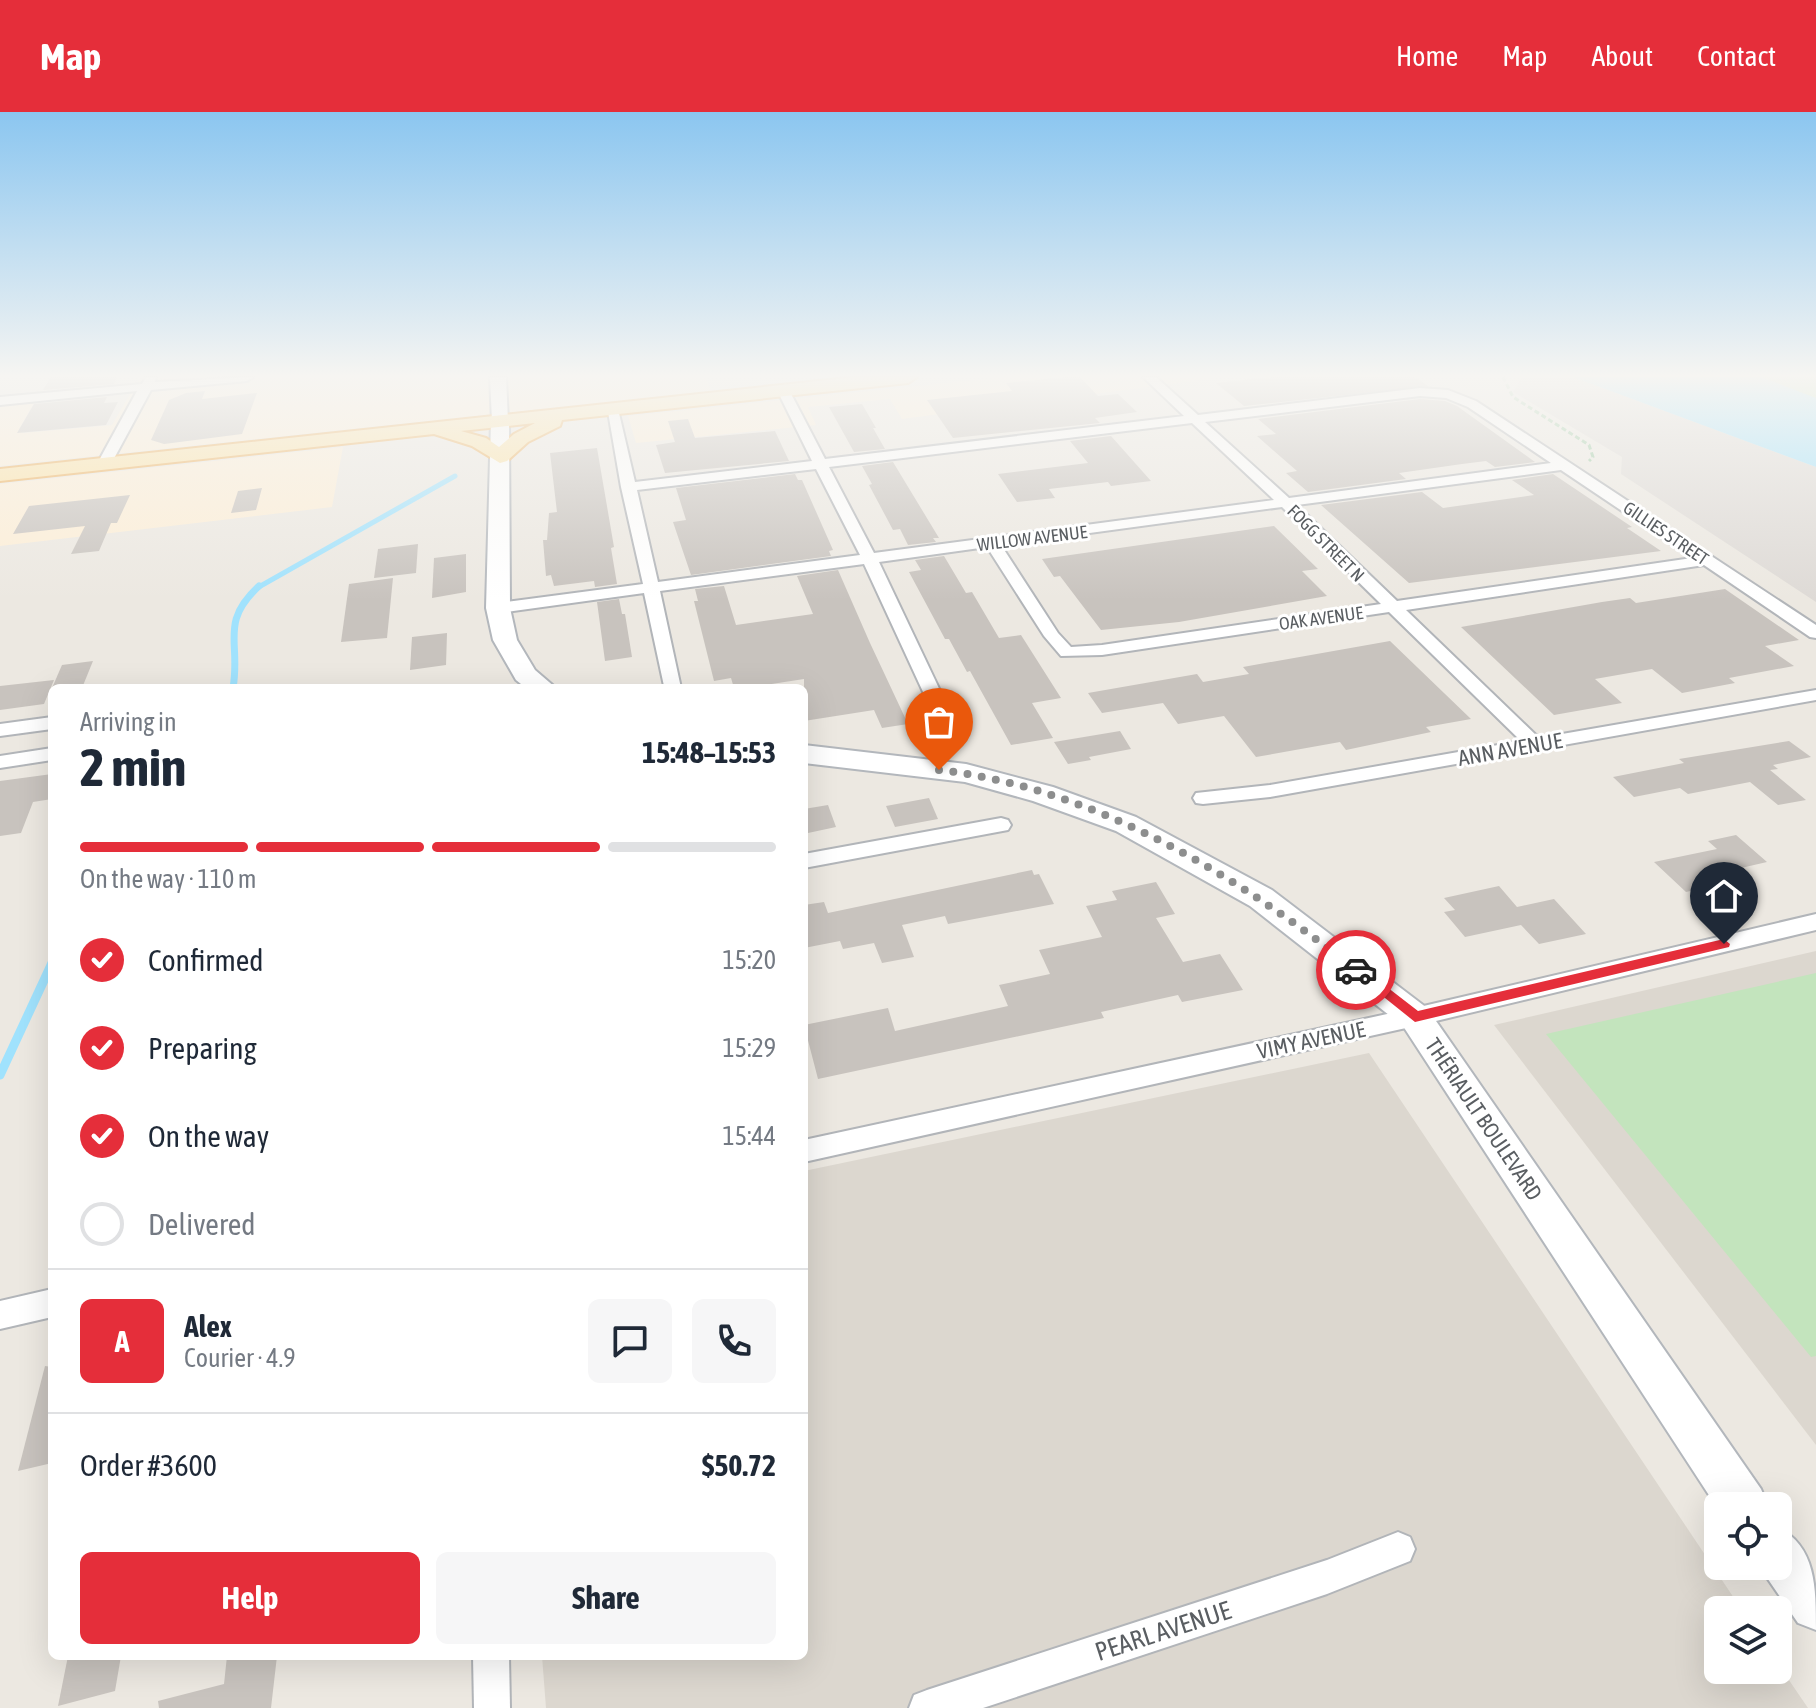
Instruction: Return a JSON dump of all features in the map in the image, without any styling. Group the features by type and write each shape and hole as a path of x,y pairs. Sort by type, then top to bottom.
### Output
{"main road":[{"path":"0,475 219,451"},
{"path":"492,451 500,457"},
{"path":"500,451 498,608 505,640 525,675 537,684"},
{"path":"500,457 506,451"},
{"name":"THÉRIAULT BOULEVARD","path":"808,754 966,773 1043,794 1126,824 1261,898 1415,1017 1735,1492"},
{"path":"1792,1572 1816,1605"}],"street":[{"path":"104,464 111,451"},
{"path":"616,451 628,487 673,684"},
{"path":"814,451 870,560 945,720"},
{"name":"GILLIES STREET","path":"628,487 933,451"},
{"name":"FOGG STREET N","path":"1229,451 1535,744"},
{"name":"GILLIES STREET","path":"1544,451 1816,633"},
{"name":"WILLOW AVENUE","path":"498,608 1565,465"},
{"name":"OAK AVENUE","path":"992,543 1052,636 1067,652 1102,650 1707,560"},
{"name":"ANN AVENUE","path":"1203,798 1270,791 1816,695"},
{"path":"0,730 48,724"},
{"path":"0,762 48,755"},
{"path":"808,860 1001,825"},
{"name":"VIMY AVENUE","path":"808,1150 1415,1017 1816,922"},
{"path":"0,1315 48,1304"},
{"name":"PEARL AVENUE","path":"927,1708 1327,1577 1398,1549"},
{"path":"491,1660 492,1708"}],"path":[{"path":"1565,465 1588,463 1593,457 1591,451"}],"shaded area":[{"path":"0,451 138,451 0,466"},
{"path":"301,451 342,451 332,507 0,546 0,484"},
{"path":"1613,451 1774,451 1816,467 1816,602 1621,474 1622,457"},
{"path":"1816,951 1816,1445 1494,1025"},
{"path":"1369,1053 1704,1553 1704,1580 1722,1580 1733,1596 1704,1596 1704,1684 1792,1684 1808,1708 546,1708 542,1660 808,1660 808,1170"}],"green space":[{"path":"1816,973 1816,1356 1811,1357 1546,1034"}],"water":[{"path":"1774,451 1816,451 1816,467"}],"building":[{"path":"598,451 617,584 595,587 594,581 554,586 551,575 546,576 543,540 547,540 549,513 557,512 550,453"},
{"path":"658,451 785,451 789,461 665,473"},
{"path":"1079,451 1125,451 1151,481 1049,489 1055,498 1017,502 998,474 1088,463"},
{"path":"1275,451 1520,451 1535,462 1495,467 1486,461 1462,464 1399,473 1406,479 1308,492 1286,473 1297,471"},
{"path":"893,462 939,538 933,538 936,542 908,545 900,529 893,530 862,466"},
{"path":"795,474 798,480 802,480 833,550 829,551 831,556 691,575 673,522 686,520 676,488"},
{"path":"1553,474 1632,527 1627,528 1661,551 1409,583 1321,505 1422,492 1443,508 1534,495 1512,480"},
{"path":"262,488 256,510 231,513 238,491"},
{"path":"130,495 117,523 111,523 99,551 71,554 85,526 13,534 29,506"},
{"path":"1274,526 1318,569 1302,571 1327,596 1179,622 1101,630 1060,576 1054,577 1042,559"},
{"path":"418,544 416,573 374,578 378,549"},
{"path":"466,554 466,592 432,598 434,558"},
{"path":"944,556 966,593 972,592 999,638 1021,635 1061,698 1032,703 1053,738 1011,745 970,671 967,672 949,639 945,639 909,572 921,570 915,560"},
{"path":"838,570 908,724 882,728 874,710 808,720 808,684 804,684 804,679 772,684 733,684 731,678 714,681 694,601 698,601 695,589 724,586 736,625 813,614 797,576"},
{"path":"393,578 387,638 341,642 349,584"},
{"path":"1725,589 1799,640 1765,646 1794,666 1729,678 1735,683 1682,693 1652,669 1595,679 1622,703 1554,715 1461,627 1602,602 1630,598 1636,603"},
{"path":"619,599 622,614 625,614 632,657 605,661 597,602"},
{"path":"447,633 446,665 410,670 412,637"},
{"path":"1390,641 1471,719 1426,727 1431,732 1346,750 1340,742 1256,757 1224,716 1178,724 1163,703 1102,713 1088,693 1197,674 1203,682 1249,674 1243,667"},
{"path":"93,661 84,684 54,684 62,665"},
{"path":"54,680 52,684 48,684 44,704 0,710 0,686"},
{"path":"1120,731 1131,749 1068,764 1054,742"},
{"path":"1789,741 1811,757 1773,765 1778,769 1770,770 1806,800 1778,805 1750,782 1688,794 1680,788 1634,797 1613,777 1684,763 1679,759"},
{"path":"48,775 48,800 33,802 21,833 0,836 0,781"},
{"path":"929,798 938,819 895,827 886,806"},
{"path":"828,805 836,827 808,833 808,808"},
{"path":"1736,835 1767,862 1715,874 1725,883 1686,892 1654,862 1717,849 1708,841"},
{"path":"1032,870 1034,875 1039,874 1054,904 948,924 945,916 902,925 914,957 882,963 874,943 843,949 840,941 808,947 808,904 824,902 828,913"},
{"path":"1156,882 1175,914 1156,918 1183,962 1220,954 1243,990 1182,1002 1178,995 1101,1012 1104,1018 818,1079 808,1040 808,1024 888,1008 895,1031 1008,1006 999,985 1050,974 1039,950 1102,937 1086,906 1117,900 1112,891"},
{"path":"1499,886 1517,907 1554,899 1586,934 1539,944 1521,925 1465,937 1444,912 1455,910 1444,898"},
{"path":"45,1366 48,1366 48,1464 18,1471"},
{"path":"67,1660 120,1660 115,1691 58,1706"},
{"path":"227,1660 277,1660 271,1708 159,1708 158,1701 224,1684"}],"waterway":[{"path":"257,588 455,476"},
{"path":"234,684 235,622 239,611 257,588"},
{"path":"0,1075 48,972"}],"way so far":[{"path":"939,770 966,773 1043,794 1126,824 1261,898 1356,970"}],"route":[{"path":"1356,970 1415,1017 1724,944"}]}
